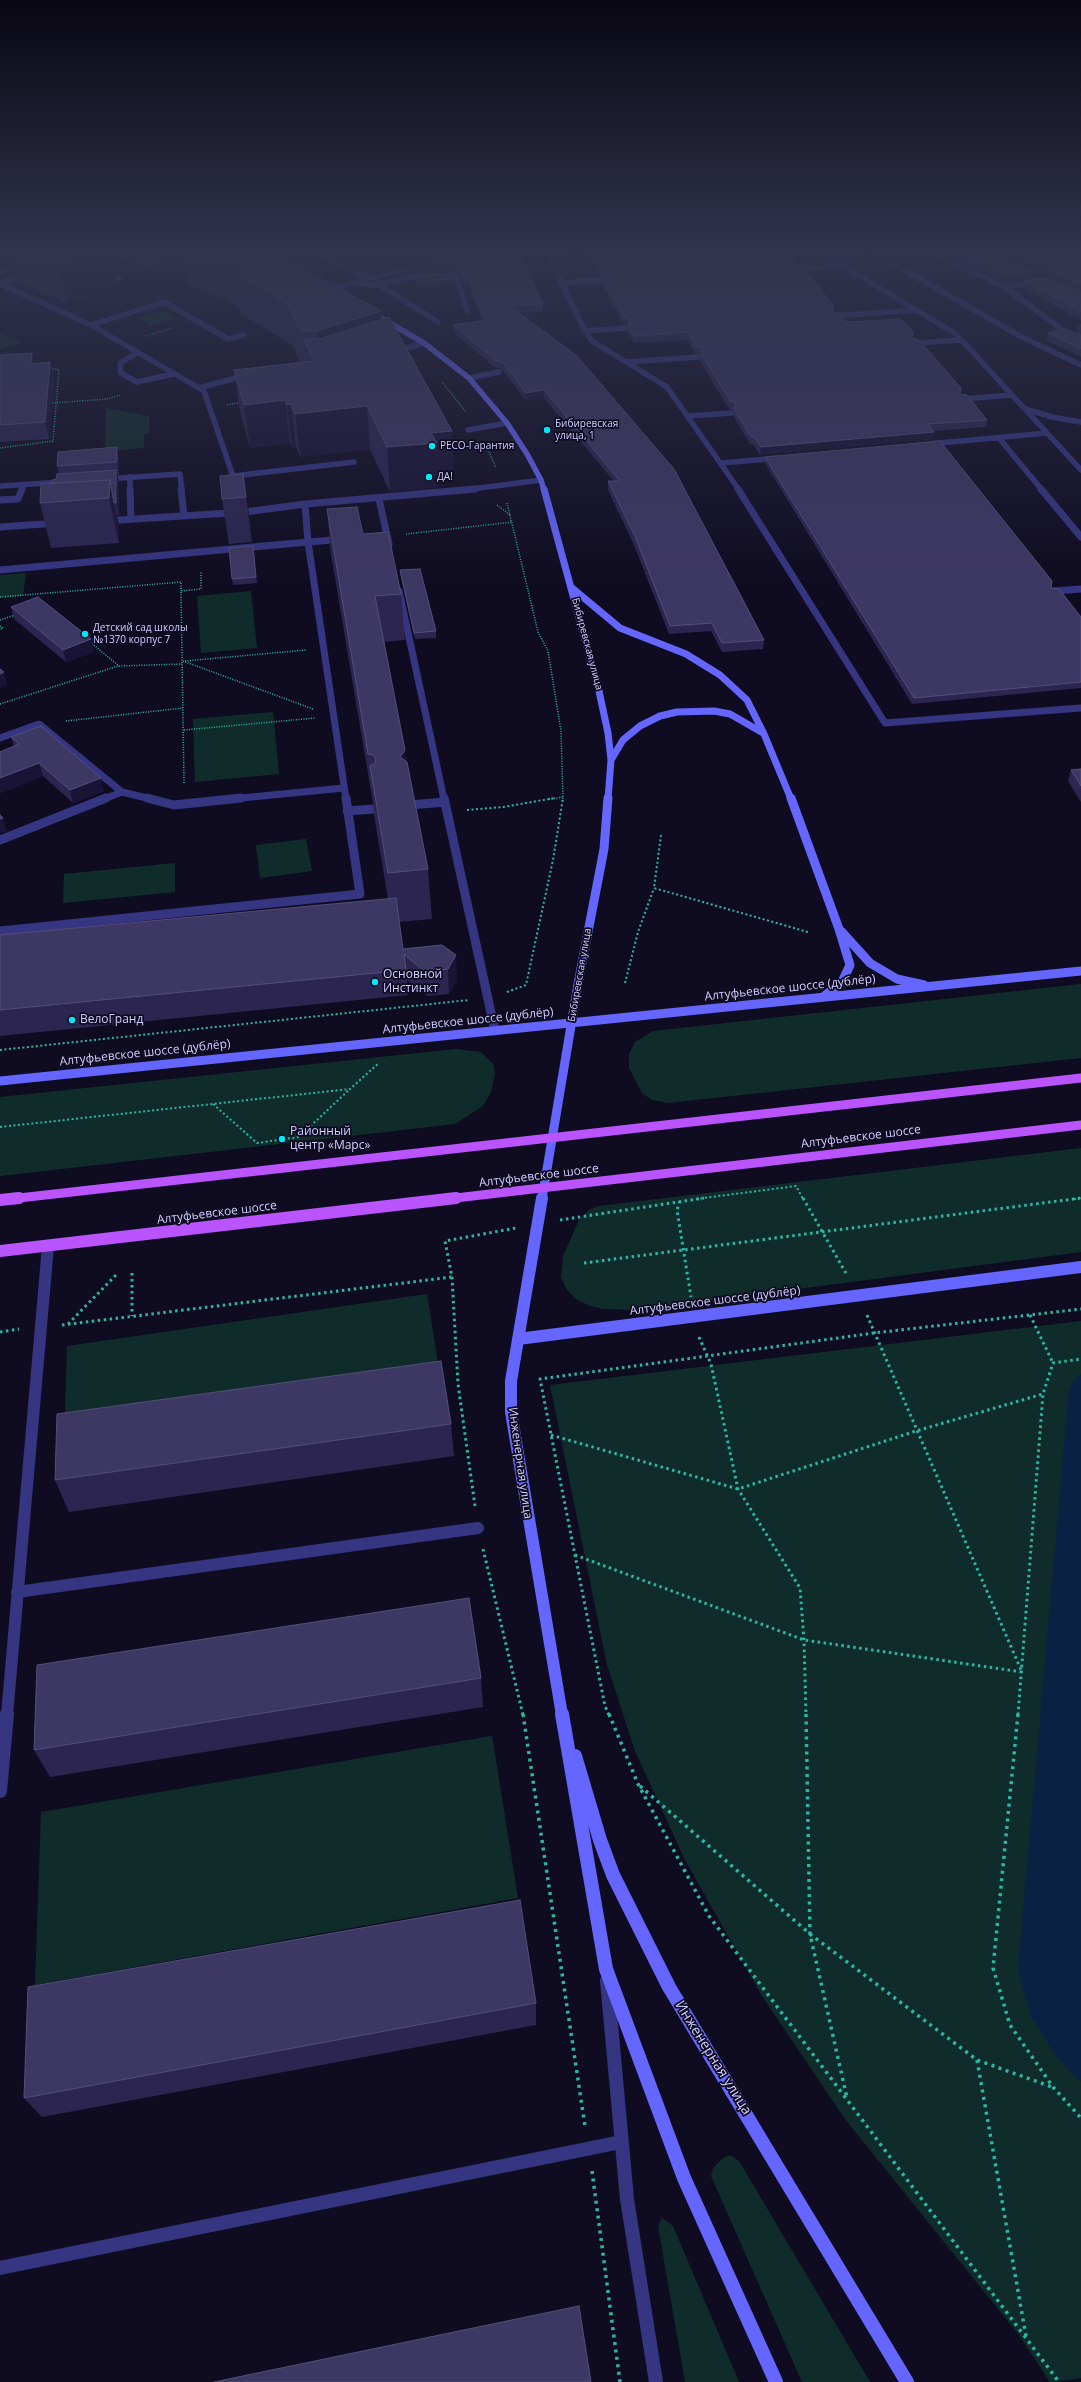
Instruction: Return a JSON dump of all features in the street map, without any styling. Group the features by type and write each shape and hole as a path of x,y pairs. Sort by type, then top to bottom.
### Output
{"main road":[{"name":"Бибиревская улица","path":"447,361 469,378 507,423 519,440 541,480 572,588 599,691 611,760 604,849 571,1024 544,1188"},
{"path":"572,588 620,628 686,654 720,675 747,700 764,734 802,826 839,929 850,965 842,982 823,997"},
{"path":"611,760 623,740 640,726 660,716 677,712 714,710 730,714 742,719 764,734"},
{"path":"839,929 870,963 897,979 931,987"},
{"name":"Алтуфьевское шоссе (дублёр)","path":"0,1081 1081,971"},
{"path":"0,1200 1081,1078"},
{"name":"Алтуфьевское шоссе","path":"0,1251 1081,1125"},
{"name":"Инженерная улица","path":"544,1188 511,1381 511,1412 516,1450 563,1714 606,1969 684,2178 776,2382"},
{"name":"Алтуфьевское шоссе (дублёр)","path":"518,1339 1081,1267"},
{"name":"Инженерная улица","path":"563,1714 600,1840 613,1875 669,1987 907,2382"}],"street":[{"path":"123,361 120,363 121,373 137,382 174,374"},
{"path":"153,361 199,388 207,395 240,498"},
{"path":"627,362 639,361"},
{"path":"981,361 1081,470"},
{"path":"627,362 667,387 688,416 722,464 885,723 1081,708"},
{"path":"469,378 499,372"},
{"path":"199,388 256,373"},
{"path":"962,399 1012,395"},
{"path":"1025,409 1052,418 1081,422"},
{"path":"688,416 732,413"},
{"path":"468,430 507,423"},
{"path":"920,445 1047,433"},
{"path":"999,438 1081,537"},
{"path":"722,464 785,458"},
{"path":"233,476 354,462"},
{"path":"99,479 180,474 184,516"},
{"path":"130,477 131,519"},
{"path":"93,521 245,512 305,504 379,499 541,480"},
{"path":"0,486 69,482"},
{"path":"0,500 18,499 23,485"},
{"path":"379,499 383,536 391,551"},
{"path":"0,931 360,894 308,542 305,504"},
{"path":"242,505 245,512"},
{"path":"0,527 62,523"},
{"path":"0,570 356,538"},
{"path":"397,582 495,1031"},
{"path":"1053,591 1081,589"},
{"path":"0,738 39,724 122,792 174,805 344,788"},
{"path":"0,840 122,792"},
{"path":"410,806 445,802"},
{"path":"347,811 374,809"},
{"path":"0,1791 48,1246"},
{"path":"17,1592 478,1528"},
{"path":"606,1969 627,2199 656,2382"},
{"path":"0,2268 589,2150 621,2142"}],"path":[{"path":"0,448 53,441 59,370 46,367"},
{"path":"211,409 248,400"},
{"path":"52,403 80,401"},
{"path":"0,1050 488,998 526,985 554,860 563,797 561,731 548,651 538,632 504,485"},
{"path":"383,536 513,522"},
{"path":"181,591 201,589 201,552"},
{"path":"0,597 181,582 185,804"},
{"path":"0,620 20,613"},
{"path":"0,626 3,628 0,629"},
{"path":"88,640 119,666"},
{"path":"182,661 324,648"},
{"path":"182,661 333,716"},
{"path":"0,704 119,666 182,664"},
{"path":"39,724 183,708"},
{"path":"184,730 333,716"},
{"path":"448,812 503,807 563,797"},
{"path":"625,983 638,932 654,888 661,835"},
{"path":"654,888 808,932"},
{"path":"213,1104 256,1142 299,1137 381,1061"},
{"path":"0,1127 350,1089"},
{"path":"620,2382 589,2150 525,1722 478,1528 458,1384 452,1277 445,1241 537,1224 680,1201 796,1186 859,1295 916,1431 1022,1672"},
{"path":"584,1263 1081,1198"},
{"path":"680,1201 677,1210 700,1342 712,1364 738,1489 800,1588 804,1640 810,1934 848,2101"},
{"path":"132,1272 132,1316"},
{"path":"67,1324 116,1274"},
{"path":"0,1332 452,1277"},
{"path":"1059,2382 1026,2336 708,1916 638,1784 605,1706 540,1379 874,1333 1081,1309"},
{"path":"1030,1314 1053,1363 1043,1394 1022,1672 993,1968 1010,2025 1053,2087 1081,2118"},
{"path":"1053,1363 1081,1359"},
{"path":"551,1435 738,1489 916,1431 1043,1394"},
{"path":"575,1554 804,1640 1022,1672"},
{"path":"638,1784 810,1934 977,2060 1053,2087"},
{"path":"977,2060 1026,2336"}],"green space":[{"path":"106,408 149,416 150,433 144,434 144,448 105,451"},
{"path":"26,573 23,596 0,598 0,575"},
{"path":"251,591 257,648 201,653 197,596"},
{"path":"273,712 279,774 195,782 193,719"},
{"path":"306,839 312,871 260,878 256,845"},
{"path":"175,863 175,892 63,903 64,874"},
{"path":"1081,984 1081,1058 668,1103 652,1100 642,1093 629,1068 629,1054 635,1042 653,1031"},
{"path":"456,1049 481,1052 494,1065 495,1074 491,1092 483,1106 455,1124 0,1176 0,1097"},
{"path":"1081,1148 1081,1252 637,1310 602,1309 588,1305 576,1299 567,1290 561,1277 563,1256 579,1220 589,1210 599,1206"},
{"path":"427,1294 442,1388 64,1442 67,1346"},
{"path":"1081,1321 1081,2378 1050,2382 1019,2335 845,2119 762,1996 685,1860 635,1751 607,1665 550,1385"},
{"path":"492,1736 518,1898 35,1985 41,1812"},
{"path":"730,2155 739,2161 870,2382 802,2382 711,2176 713,2168 723,2158"},
{"path":"662,2218 673,2226 739,2382 685,2382 658,2226"}],"water":[{"path":"1081,1375 1081,2083 1056,2056 1031,2017 1018,1969 1069,1389 1076,1377"}],"building":[{"path":"0,361 31,361 31,364 50,362 45,422 0,425"},
{"path":"313,361 413,361 452,431 431,433 437,443 387,447 367,406 295,414 291,404 287,405 285,400 244,405 234,370"},
{"path":"502,361 581,361 674,469 764,640 722,643 712,623 670,626 635,536 608,481 620,481 544,390 526,393"},
{"path":"706,361 938,361 961,388 960,394 967,395 987,420 928,424 934,432 761,447 754,437 751,437 734,409 736,403 730,401"},
{"path":"940,441 1052,581 1051,588 1059,589 1081,617 1081,682 914,698 765,457"},
{"path":"117,447 117,462 57,466 58,452"},
{"path":"116,470 116,503 114,503 110,480 51,483 52,480 56,479 57,474"},
{"path":"243,474 246,497 222,499 220,476"},
{"path":"110,480 109,498 40,503 41,484"},
{"path":"357,507 363,534 388,532 401,594 375,596 405,750 400,757 407,762 428,869 388,873 370,766 375,763 376,759 373,755 368,754 327,509"},
{"path":"253,546 256,577 232,579 229,548"},
{"path":"420,569 436,631 414,633 400,570"},
{"path":"38,597 91,639 63,650 11,607"},
{"path":"41,726 101,778 70,790 39,763 0,778 0,752 19,744 11,737"},
{"path":"1081,769 1081,786 1071,770"},
{"path":"396,898 403,949 442,945 456,955 448,969 425,972 404,954 406,970 0,1010 0,935"},
{"path":"441,1361 451,1424 55,1480 57,1414"},
{"path":"469,1598 481,1678 34,1750 37,1665"},
{"path":"520,1900 536,2003 24,2098 28,1987"},
{"path":"579,2306 591,2382 214,2382"}],"place":[{"name":"Бибиревская улица, 1","path":"547,430"},
{"name":"РЕСО-Гарантия","path":"432,446"},
{"name":"ДА!","path":"429,477"},
{"name":"Детский сад школы №1370 корпус 7","path":"85,634"},
{"name":"Основной Инстинкт","path":"375,982"},
{"name":"ВелоГранд","path":"72,1020"},
{"name":"Районный центр «Марс»","path":"282,1139"}]}
